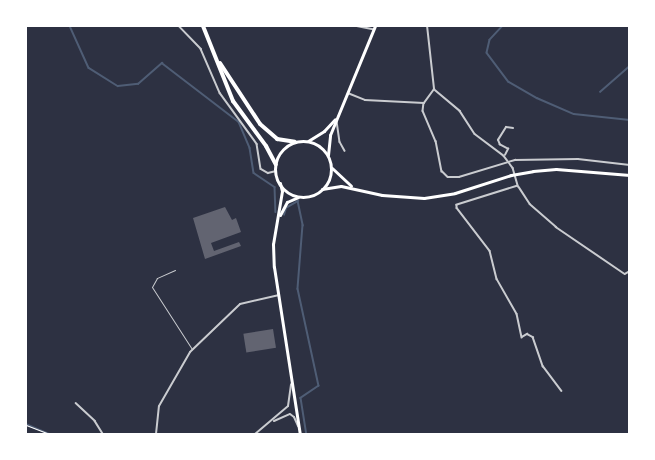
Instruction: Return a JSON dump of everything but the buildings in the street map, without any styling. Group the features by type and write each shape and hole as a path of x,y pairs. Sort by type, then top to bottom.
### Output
{"highway":[{"path":"203,26 233,101 266,146 276,165"},
{"path":"215,55 260,124 277,139 295,142"}],"main road":[{"path":"322,189 330,178 328,142 374,27"},
{"path":"307,141 324,131 337,117"},
{"path":"300,434 273,252 281,201 276,165 282,151 295,142 307,141 319,145 329,157"},
{"path":"331,166 338,176 353,187"},
{"path":"276,225 287,202 300,196 312,195 331,186 353,187 382,195 424,198 455,193 519,173 556,169 630,175"},
{"path":"280,183 288,192 300,196"}],"street":[{"path":"179,26 201,49 220,93 256,144 261,170 268,173 276,171"},
{"path":"357,26 374,27"},
{"path":"427,26 434,89 424,103 423,111 436,141 442,171 446,176 459,177 508,161 578,159 630,165"},
{"path":"434,89 460,111 476,134 504,156 518,186 530,204 556,227 625,274 630,271"},
{"path":"347,93 365,100 424,103"},
{"path":"337,117 340,142 345,151"},
{"path":"504,156 508,149 500,145 498,140 503,129 513,128"},
{"path":"518,186 457,206 458,211 490,251 497,279 517,314 522,337 527,334 533,337 543,366 562,391"},
{"path":"156,435 159,406 193,350 240,304 277,289"},
{"path":"263,296 278,295"},
{"path":"255,435 290,404 290,373"},
{"path":"76,403 95,421 103,435"},
{"path":"266,426 290,414 294,417 300,434"}],"lane":[{"path":"175,270 157,278 152,287 193,350"}],"path":[{"path":"26,425 49,435"}],"waterway":[{"path":"70,26 89,68 118,86 138,84 162,63 239,122 250,148 254,173 275,187 276,212"},
{"path":"503,26 490,40 487,53 509,82 537,98 574,114 630,120"},
{"path":"600,92 630,66"},
{"path":"284,215 286,208 298,201 303,225 298,289 319,386 301,398 307,434"},
{"path":"26,424 50,434"}]}
